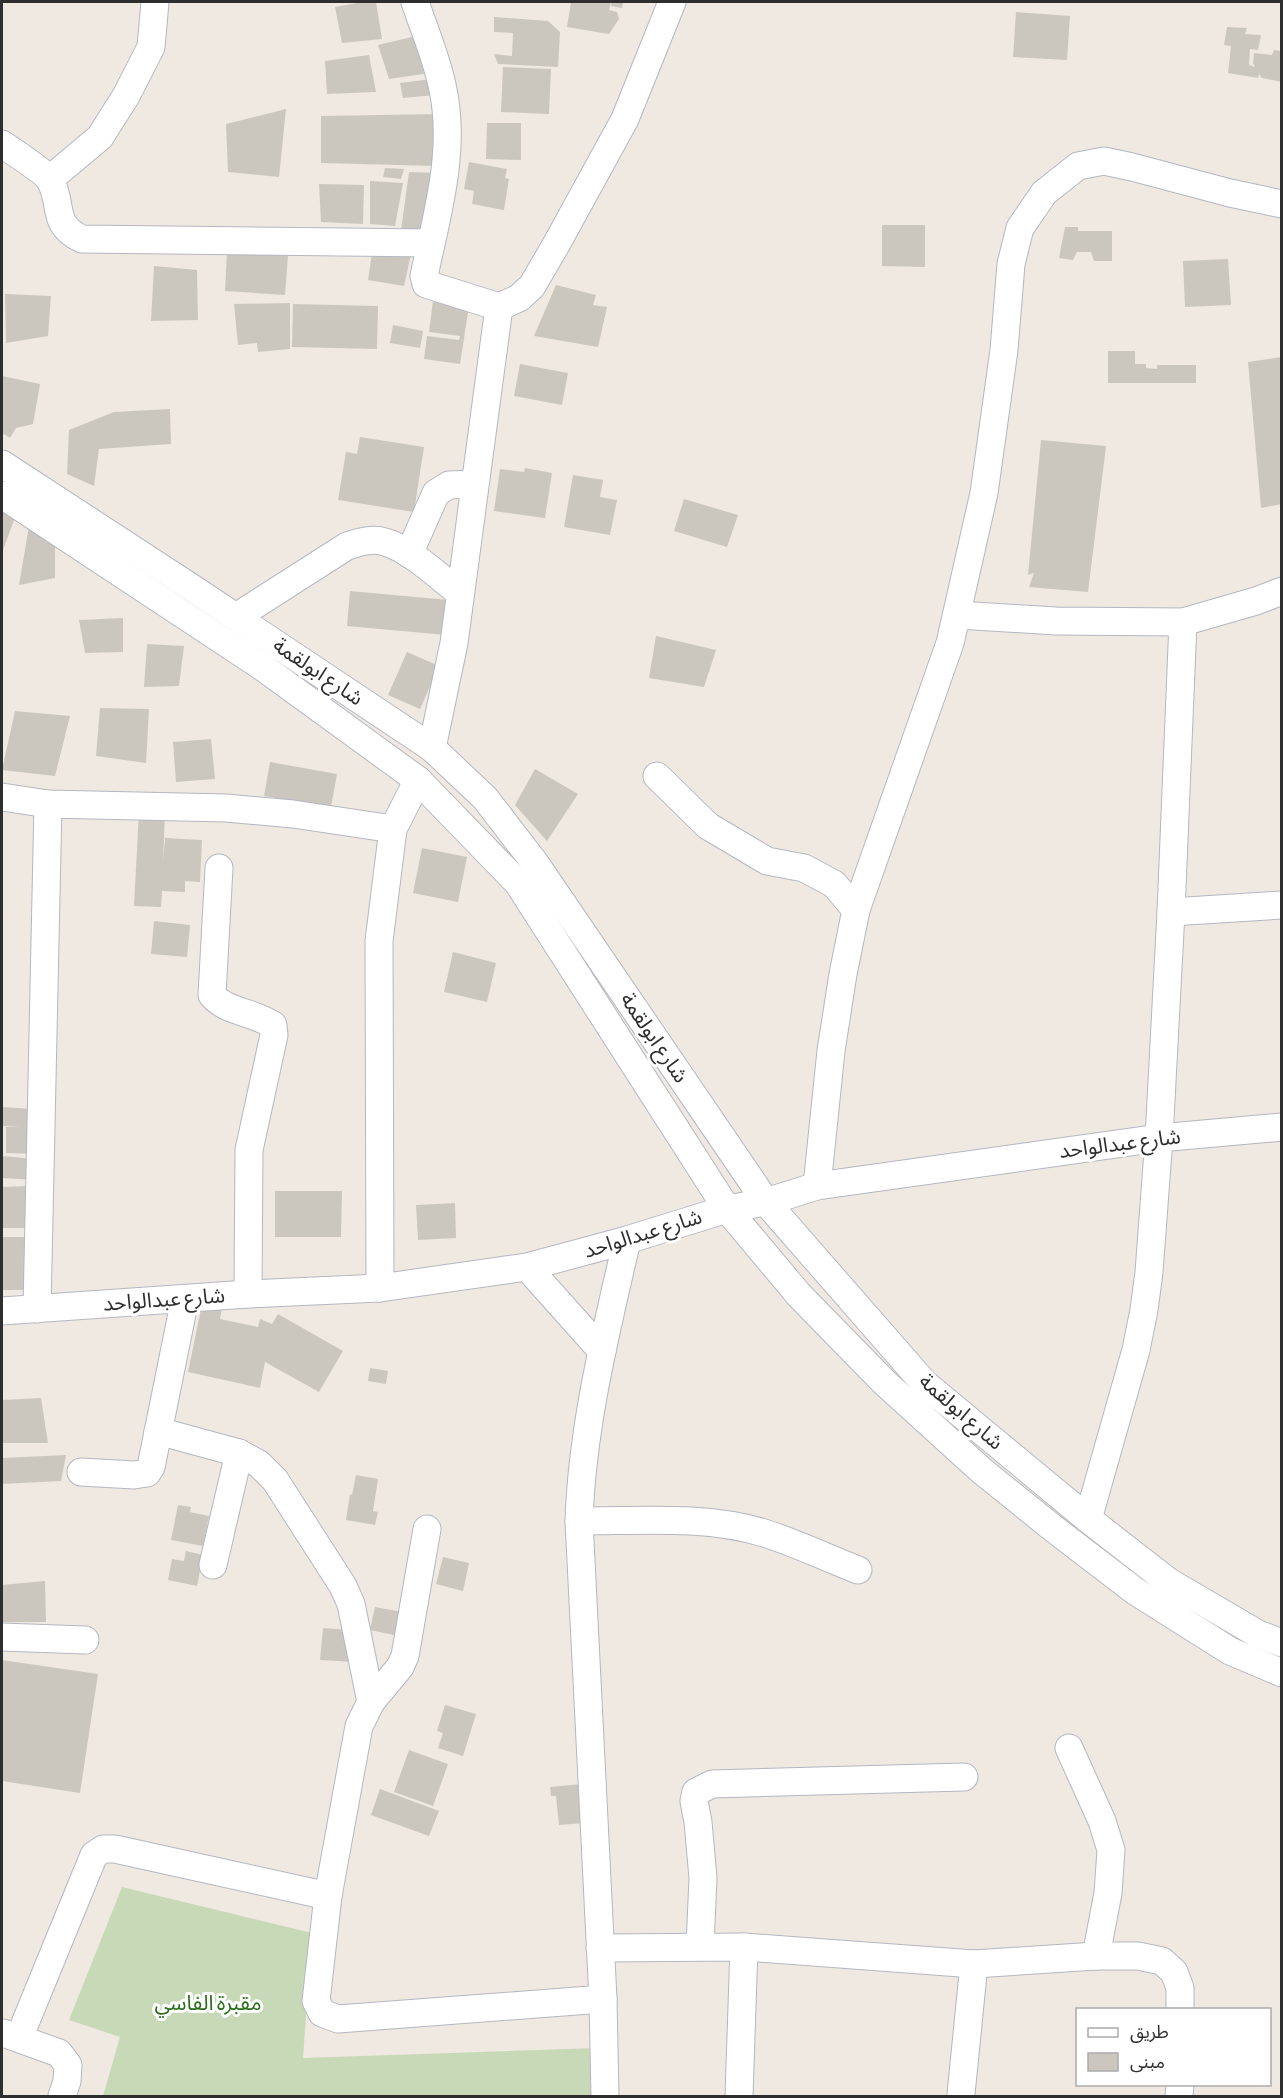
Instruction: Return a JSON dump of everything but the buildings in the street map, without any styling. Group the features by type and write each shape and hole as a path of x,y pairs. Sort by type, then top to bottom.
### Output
{"street":[{"path":"50,179 100,137 126,96 152,47 155,2"},
{"path":"415,2 442,83 446,105 446,168 424,276 426,284 499,307 519,298 532,286 557,243 625,119 672,2"},
{"path":"2,144 50,179 63,225 71,234 82,239 431,243"},
{"path":"817,1186 831,1051 856,910 950,643 984,493 1004,350 1011,264 1020,228 1044,193 1078,166 1104,161 1281,204"},
{"path":"432,748 454,643 499,307"},
{"name":"شارع ابولقمة","path":"2,464 432,748 485,798 535,863 766,1202 925,1384 1088,1519 1169,1582 1258,1634 1281,1643"},
{"path":"409,554 436,493 448,485 474,484"},
{"name":"شارع ابولقمة","path":"2,495 261,666 418,780 518,883 727,1209 799,1295 884,1382 982,1471 1054,1529 1135,1591 1230,1651 1281,1673"},
{"path":"236,617 347,546 365,540 385,542 409,554 460,593"},
{"path":"958,615 1056,621 1183,622 1256,601 1281,591"},
{"path":"1088,1519 1136,1350 1144,1310 1159,1137 1183,622"},
{"path":"657,776 708,826 767,861 804,868 834,884 856,910"},
{"path":"380,1288 379,941 393,829 418,780"},
{"path":"2,796 48,804 226,808 293,814 393,829"},
{"path":"37,1309 48,804"},
{"path":"219,868 212,995 218,1003 265,1019 273,1025 274,1035 249,1150 248,1294"},
{"path":"1171,912 1281,905"},
{"name":"شارع عبدالواحد","path":"2,1311 248,1294 380,1288 527,1267 627,1240 727,1209 766,1202 817,1186 1159,1137 1281,1127"},
{"path":"605,2097 603,1999 579,1521 580,1483 602,1351 627,1240"},
{"path":"527,1267 602,1351"},
{"path":"81,1472 134,1475 147,1473 151,1467 185,1299"},
{"path":"158,1431 239,1453 259,1464 275,1480 343,1586 351,1604 371,1702"},
{"path":"213,1565 239,1453"},
{"path":"579,1521 702,1522 732,1526 763,1533 858,1570"},
{"path":"427,1529 405,1656 400,1667 371,1702 358,1726 328,1896 316,2001 322,2013 338,2019 603,1999"},
{"path":"2,1637 85,1640"},
{"path":"1069,1748 1102,1821 1112,1850 1108,1893 1096,1956"},
{"path":"700,1946 703,1878 694,1802 696,1792 712,1784 964,1777"},
{"path":"62,2097 67,2081 68,2066 58,2054 10,2035 94,1855 103,1849 115,1849 328,1896"},
{"path":"600,1948 744,1947 974,1964 1096,1956 1138,1956 1162,1961 1174,1972 1180,1988 1180,2008"},
{"path":"739,2097 744,1947"},
{"path":"961,2094 974,1964"}],"green space":[{"name":"مقبرة الفاسي","path":"122,1887 312,1933 303,2058 596,2048 594,2096 103,2096 120,2037 69,2020"}]}
